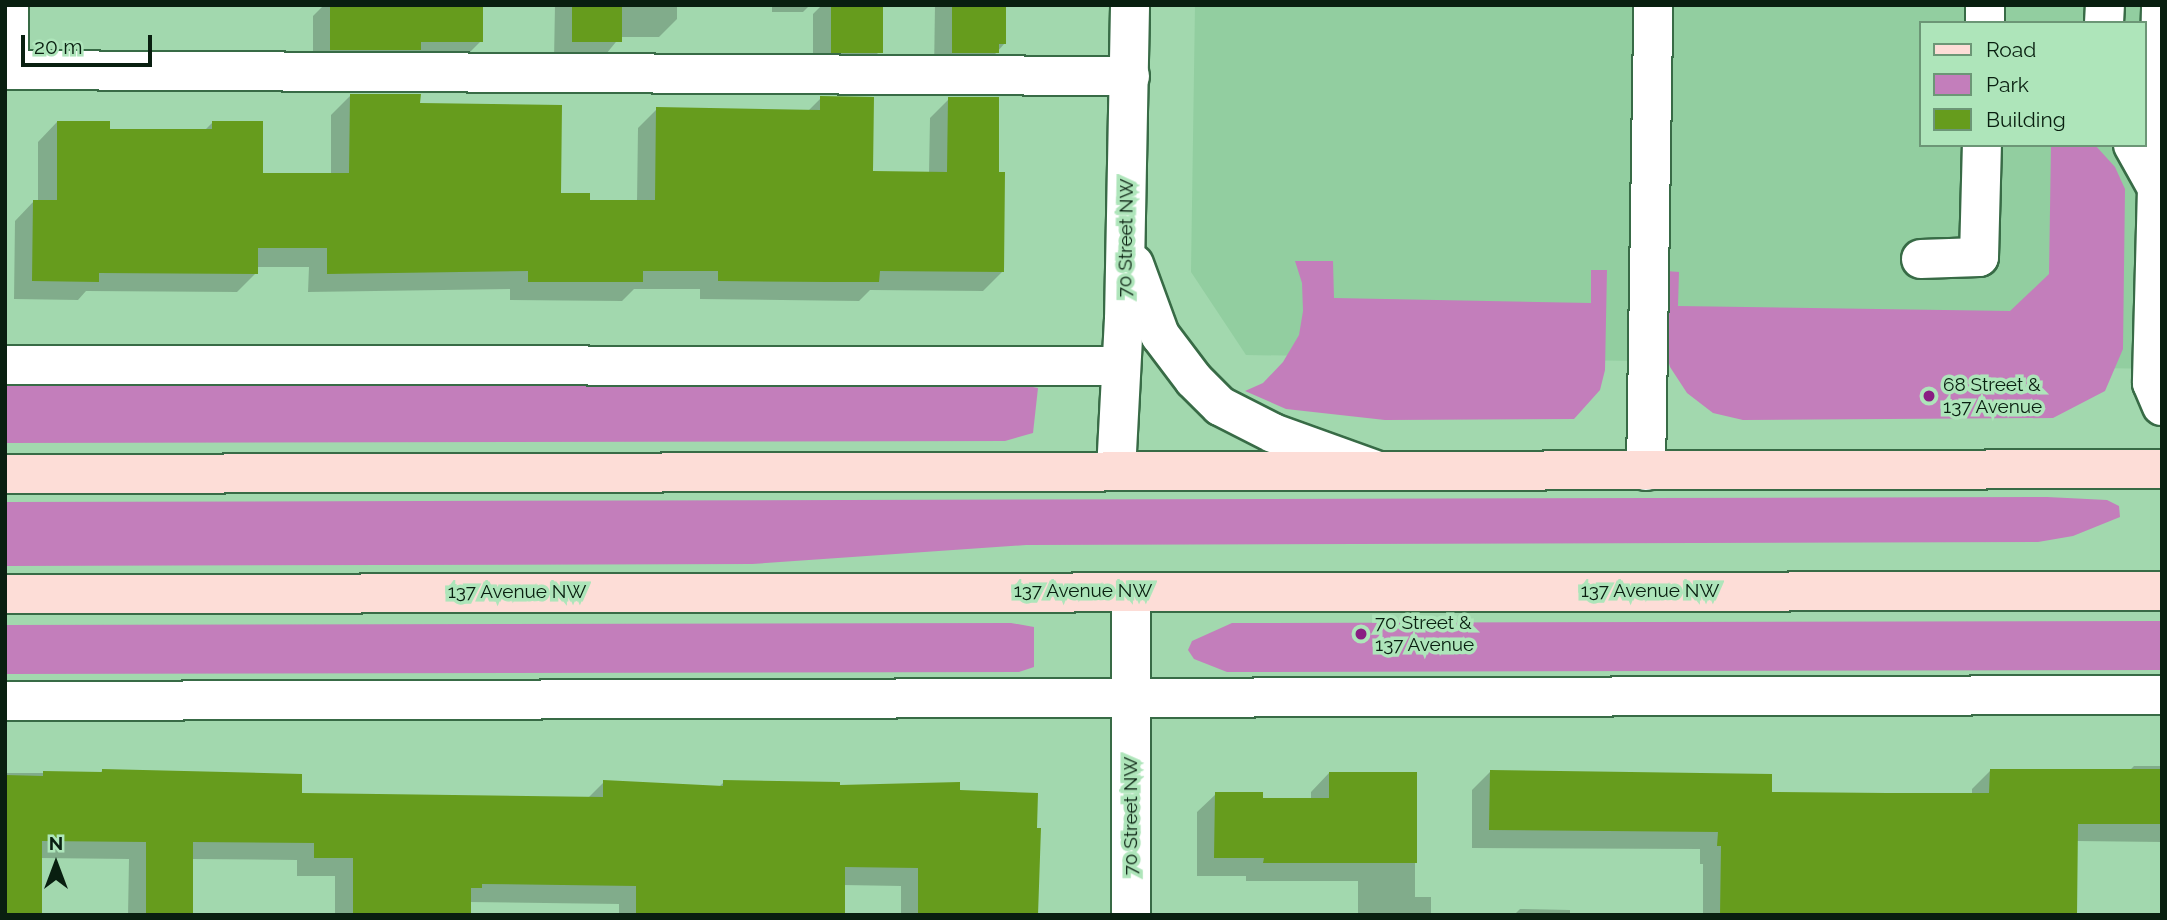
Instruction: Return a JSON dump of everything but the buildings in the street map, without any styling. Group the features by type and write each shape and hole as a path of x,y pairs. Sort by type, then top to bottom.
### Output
{"main road":[{"path":"5,474 2162,469"},
{"name":"137 Avenue NW","path":"5,594 2162,591"}],"street":[{"path":"9,5 7,70 1130,76"},
{"name":"70 Street NW","path":"1116,471 1130,76 1130,5"},
{"path":"1646,471 1653,5"},
{"path":"2161,13 2152,383 2162,406"},
{"path":"1921,258 1979,257 1982,147"},
{"path":"2134,147 2157,188"},
{"path":"1125,238 1160,335 1194,380 1220,406 1273,433 1382,472"},
{"path":"5,365 1121,366"},
{"name":"70 Street NW","path":"1131,592 1131,915"},
{"path":"5,701 2162,695"}],"shaded area":[{"path":"1195,5 2162,5 2162,369 1246,355 1191,272"}],"green space":[{"path":"2051,147 2097,147 2115,167 2125,189 2123,349 2105,391 2053,418 1743,420 1713,413 1687,393 1670,367 1665,348 1666,271 1679,272 1678,306 2010,311 2049,274"},
{"path":"1295,261 1333,261 1334,298 1591,303 1591,270 1607,270 1605,370 1600,390 1574,419 1385,420 1286,409 1245,391 1263,383 1283,362 1299,335 1303,311 1302,283"},
{"path":"1005,382 1038,388 1033,433 1005,441 5,443 5,384"},
{"path":"2047,497 2107,500 2119,506 2120,517 2073,536 2038,542 1026,545 752,564 5,566 5,502"},
{"path":"2162,621 2162,670 1227,672 1194,659 1188,650 1192,641 1232,623"},
{"path":"1011,623 1034,627 1034,667 1019,672 5,674 5,625"}],"place":[{"name":"68 Street & 137 Avenue","path":"1929,396"},
{"name":"70 Street & 137 Avenue","path":"1361,634"}]}
